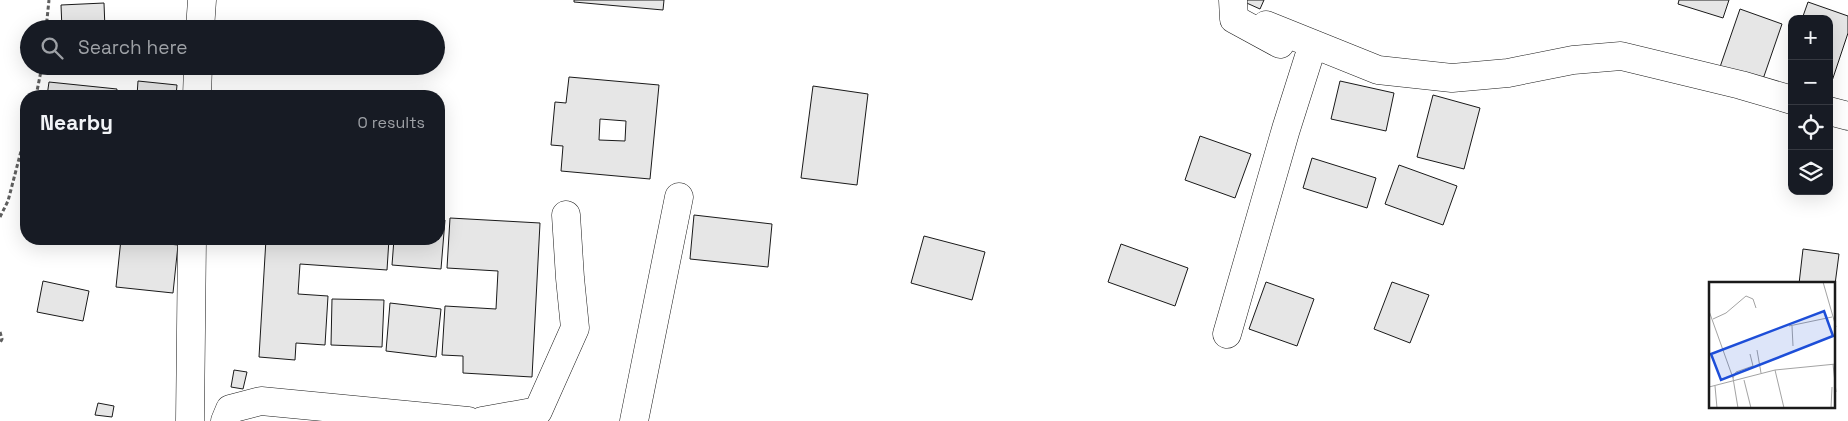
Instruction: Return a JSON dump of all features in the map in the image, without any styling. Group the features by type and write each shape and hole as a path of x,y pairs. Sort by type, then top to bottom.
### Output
{"street":[{"path":"201,20 202,0"},
{"path":"1233,0 1234,19 1311,52 1378,70 1452,78 1508,73 1573,60 1621,56 1741,84 1788,99"},
{"path":"1266,25 1311,52"},
{"path":"1226,334 1286,129 1311,52"},
{"path":"196,90 197,75"},
{"path":"1833,112 1848,116"},
{"path":"634,421 679,197"},
{"path":"482,421 538,411 576,328 570,278 566,215"},
{"path":"190,421 192,245"},
{"path":"225,421 230,409 261,401 468,421"}],"path":[{"path":"47,20 49,0"},
{"path":"37,90 40,75"},
{"path":"0,217 8,201 20,155"},
{"path":"0,332 2,339 0,344"}],"building":[{"path":"574,0 664,0 663,10 574,2"},
{"path":"1240,0 1264,0 1260,9"},
{"path":"1679,0 1729,0 1723,18 1678,4"},
{"path":"1808,2 1848,16 1848,33 1833,78 1833,15 1803,15"},
{"path":"104,3 105,20 62,20 61,5"},
{"path":"1740,9 1782,24 1762,82 1720,67"},
{"path":"569,77 659,85 650,179 561,171 563,146 551,145 555,102 566,103","holes":["600,119 626,121 625,141 599,140"]},
{"path":"138,81 177,85 177,90 137,90"},
{"path":"1340,81 1394,93 1386,131 1331,119"},
{"path":"49,82 117,89 117,90 48,90"},
{"path":"813,86 868,94 857,185 801,178"},
{"path":"1433,95 1480,108 1464,169 1417,157"},
{"path":"1200,136 1251,154 1235,198 1185,180"},
{"path":"1312,158 1376,178 1367,208 1303,188"},
{"path":"1399,165 1457,186 1443,225 1385,204"},
{"path":"694,215 772,224 768,267 690,259"},
{"path":"450,218 540,223 532,377 463,373 463,356 442,355 445,306 496,309 498,271 447,268"},
{"path":"924,236 985,252 972,300 911,283"},
{"path":"1121,244 1188,268 1175,306 1108,282"},
{"path":"120,245 178,245 173,293 116,287"},
{"path":"266,245 389,245 387,270 300,264 298,294 328,296 325,345 296,343 295,360 259,357"},
{"path":"394,245 443,245 441,269 392,265"},
{"path":"1803,249 1839,254 1835,282 1799,282"},
{"path":"43,281 89,291 83,321 37,312"},
{"path":"1266,282 1314,299 1297,346 1249,329"},
{"path":"1392,282 1429,295 1410,343 1374,329"},
{"path":"332,299 384,300 382,347 331,345"},
{"path":"390,303 441,309 436,357 386,351"},
{"path":"234,370 247,372 243,389 231,387"},
{"path":"98,403 114,406 112,417 95,415"}]}
